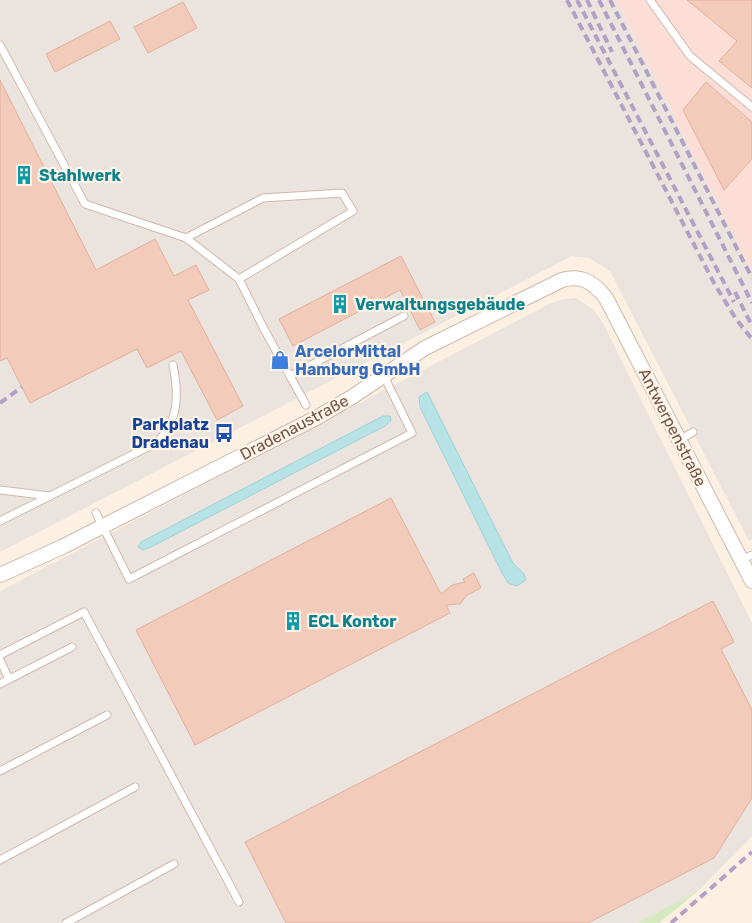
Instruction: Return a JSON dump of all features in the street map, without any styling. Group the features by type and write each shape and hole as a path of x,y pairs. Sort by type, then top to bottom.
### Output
{"street":[{"name":"Dradenaustraße","path":"0,575 102,526 316,418 381,372 545,287 570,278 585,279"},
{"name":"Antwerpenstraße","path":"585,279 595,285 606,298 679,440 746,557 752,581"}],"lane":[{"path":"650,0 690,56 752,107"},
{"path":"0,45 85,204 186,238 239,279 306,405"},
{"path":"186,238 262,198 342,193 353,211 239,279"},
{"path":"290,376 404,316"},
{"path":"0,521 158,442 171,424 176,406 178,386 173,365"},
{"path":"96,513 129,579 412,433 381,372"},
{"path":"679,440 693,432"},
{"path":"0,490 50,496"},
{"path":"0,656 84,612 239,902"},
{"path":"0,684 72,647"},
{"path":"0,660 9,679"},
{"path":"0,772 108,715"},
{"path":"0,860 135,787"},
{"path":"66,923 174,864"}],"shaded area":[{"name":"ArcelorMittal Hamburg GmbH","path":"0,0 616,0 752,271 752,539 749,541 610,271 589,258 572,256 0,552"},
{"path":"616,0 752,0 752,271 707,181"},
{"path":"576,298 594,310 603,323 752,623 752,836 699,890 638,923 0,923 0,591 551,303"}],"green space":[{"path":"699,890 659,923 638,923"}],"water":[{"path":"427,392 513,563 524,574 526,580 517,586 508,583 501,571 420,407 419,397"},
{"path":"383,416 390,416 391,421 385,426 151,547 143,550 138,547 141,542"}],"building":[{"path":"687,0 752,0 752,88 719,61 737,41"},
{"path":"183,2 197,28 148,53 134,27"},
{"path":"110,21 120,39 55,72 46,54"},
{"name":"Stahlwerk","path":"0,80 96,270 155,239 174,276 196,265 209,290 188,300 243,406 217,420 181,351 147,368 137,349 30,403 7,358 0,361"},
{"path":"706,82 752,122 752,159 724,190 683,110"},
{"name":"Verwaltungsgebäude","path":"401,256 435,322 420,330 400,290 293,346 279,319"},
{"name":"ECL Kontor","path":"391,498 441,594 452,585 465,582 463,579 474,573 481,588 467,595 460,604 446,605 450,613 195,745 136,630"},
{"path":"713,601 734,642 721,649 752,710 752,798 714,858 588,923 286,923 245,842"}],"railway":[{"path":"567,0 714,283 736,319 752,339"},
{"path":"577,0 734,302"},
{"path":"587,0 612,52"},
{"path":"599,0 752,303"},
{"path":"610,0 752,278"},
{"path":"735,292 752,326"},
{"path":"0,403 22,387"},
{"path":"671,923 752,852"}],"place":[{"name":"Stahlwerk","path":"24,175"},
{"name":"Verwaltungsgebäude","path":"340,304"},
{"name":"ArcelorMittal Hamburg GmbH","path":"280,360"},
{"name":"Parkplatz Dradenau","path":"224,433"},
{"name":"ECL Kontor","path":"293,621"}]}
